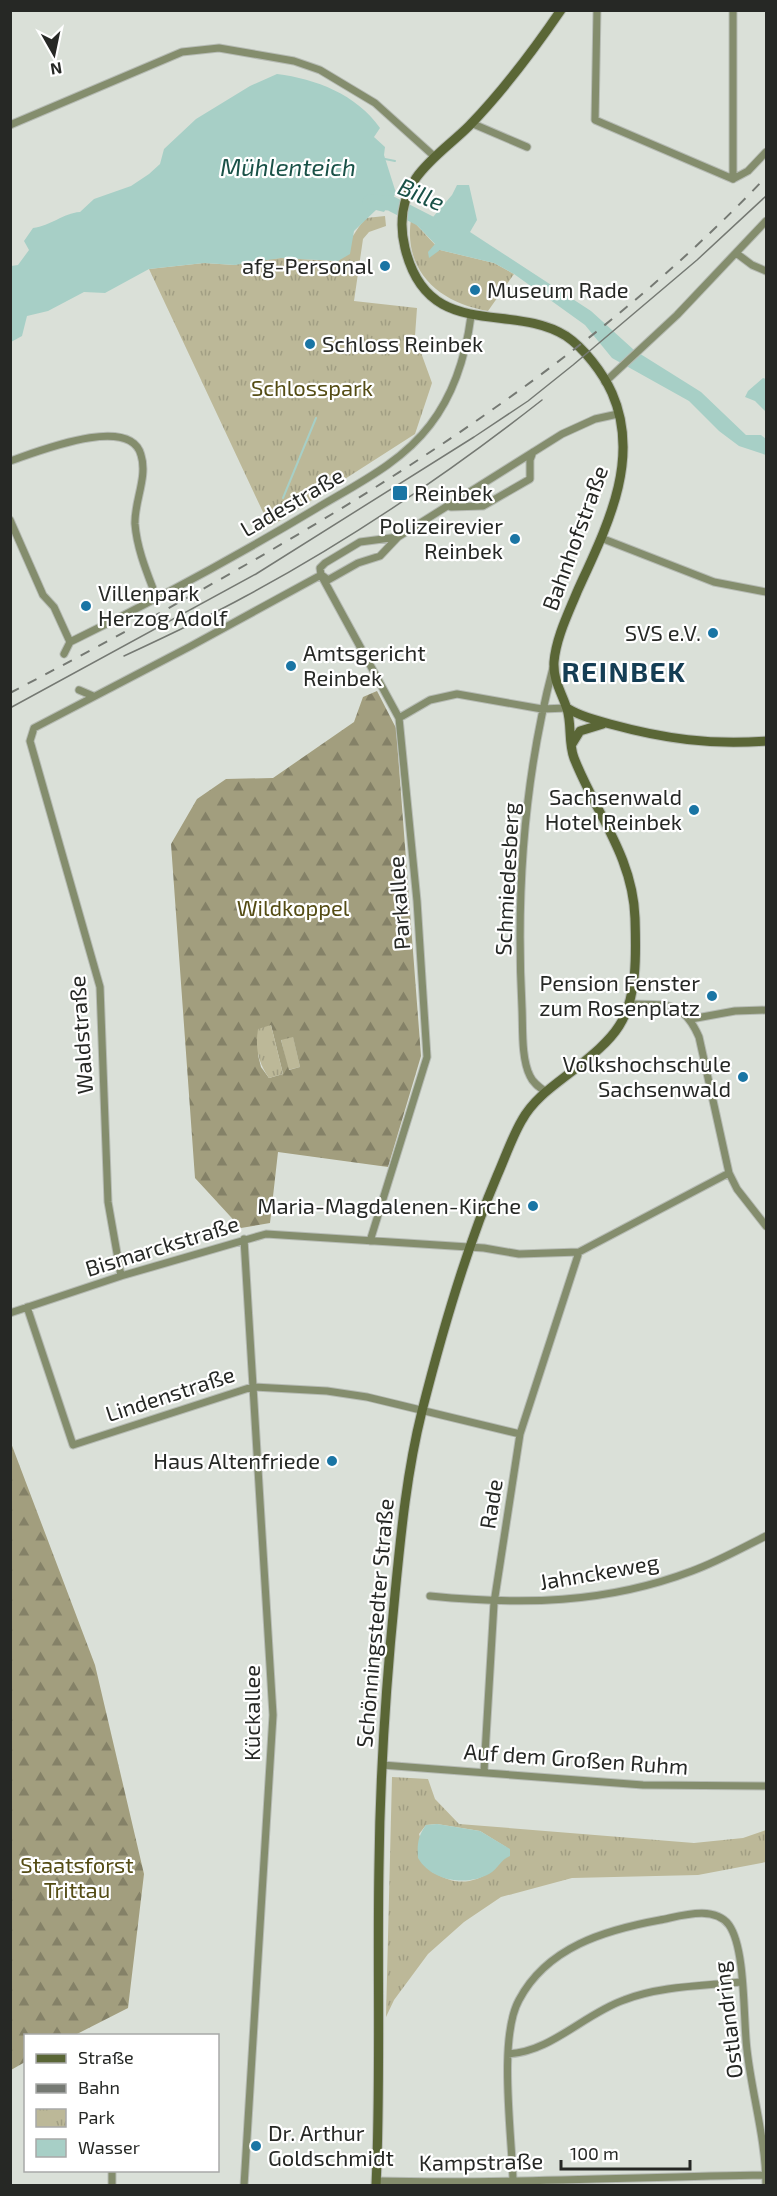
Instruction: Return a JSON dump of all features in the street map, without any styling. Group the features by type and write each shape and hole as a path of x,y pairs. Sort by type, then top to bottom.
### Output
{"main road":[{"path":"435,157 471,123 519,70 561,10"},
{"name":"Bahnhofstraße","path":"435,157 419,173 407,196 401,228 411,268 429,293 449,308 471,316 531,323 557,331 575,343 605,382 618,414 624,442 624,464 601,538 558,641 554,662 557,689 567,708 570,746"},
{"path":"567,708 596,720 692,742 727,744 766,741"},
{"path":"569,726 576,720 596,720"},
{"path":"570,746 580,731 609,723"},
{"name":"Schönningstedter Straße","path":"376,2183 380,2031 379,1872 382,1765 401,1534 409,1473 422,1411 470,1248 520,1123 546,1092 585,1062 618,1029 629,1004 634,967 631,883 604,815 586,783 570,746"}],"street":[{"path":"597,10 595,120 733,179"},
{"path":"733,10 733,179"},
{"path":"10,125 182,52 219,48 294,62 320,70 375,103 435,157"},
{"path":"471,123 527,147"},
{"path":"733,179 748,171 766,152"},
{"path":"605,382 766,221"},
{"path":"736,253 752,266 766,272"},
{"name":"Ladestraße","path":"70,642 157,599 278,532 408,450 429,426 449,394 462,357 471,316"},
{"path":"398,537 360,542 325,563 319,571 328,580 358,563 380,556 398,537 535,450 587,423 618,414"},
{"path":"10,461 100,436 118,436 129,439 142,456 135,522 138,546 157,599"},
{"path":"447,508 463,505 483,506 530,479 530,460 535,450"},
{"path":"10,520 43,595 54,606 70,642 64,654"},
{"path":"601,538 714,582 766,592"},
{"path":"79,690 93,696 321,575"},
{"name":"Parkallee","path":"321,575 399,718 417,901 427,1057 370,1241"},
{"name":"Schmiedesberg","path":"546,1092 534,1083 527,1066 520,974 521,871 542,709 554,662"},
{"path":"399,718 430,700 457,694 542,709 567,708"},
{"name":"Waldstraße","path":"93,696 34,728 30,741 100,987 108,1202 121,1276"},
{"path":"629,1004 674,1007 691,1019 699,1037 729,1173 737,1189 766,1226"},
{"path":"691,1019 735,1011 766,1010"},
{"path":"579,1252 729,1173"},
{"name":"Bismarckstraße","path":"10,1313 121,1276 266,1234 470,1248 519,1254 579,1252"},
{"name":"Kückallee","path":"244,1239 273,1715 244,2186"},
{"name":"Rade","path":"484,1771 494,1603 520,1434 579,1252"},
{"name":"Lindenstraße","path":"27,1307 73,1445 252,1387 327,1391 367,1397 520,1434"},
{"name":"Jahnckeweg","path":"430,1596 494,1603 573,1600 633,1588 692,1571 766,1536"},
{"name":"Auf dem Großen Ruhm","path":"382,1765 484,1771 643,1785 766,1786"},
{"name":"Ostlandring","path":"513,2181 508,2054 518,2001 538,1974 572,1946 600,1934 700,1913 717,1915 728,1924 734,1936 741,1982 747,2052 757,2103 766,2186"},
{"path":"508,2054 536,2048 601,2010 623,2000 647,1993 741,1982"},
{"name":"Kampstraße","path":"376,2183 472,2183 766,2175"}],"green space":[{"name":"Schlosspark","path":"385,216 386,226 369,232 363,239 354,301 417,308 415,336 432,383 415,434 270,527 149,269 204,263 235,265 244,261 281,258 338,261 366,218"},
{"path":"411,219 440,250 494,263 514,274 488,311 455,301 428,282 413,255 410,238"},
{"name":"Wildkoppel","path":"377,691 396,728 421,1056 388,1167 278,1152 270,1223 241,1228 195,1178 171,844 197,799 226,779 273,778 354,722 363,697","holes":["271,1025 283,1074 269,1078 261,1067 258,1055","293,1037 300,1067 289,1070 281,1040"]},
{"path":"271,1025 283,1074 269,1078 258,1055 257,1042 258,1029"},
{"path":"293,1036 300,1067 288,1070 281,1039"},
{"name":"Staatsforst Trittau","path":"11,1443 95,1665 144,1874 128,2008 77,2034 24,2034 24,2063 11,2070"},
{"path":"392,1777 428,1779 435,1799 459,1824 694,1843 743,1838 766,1830 766,1862 698,1875 572,1878 501,1897 464,1922 428,1954 394,2000 386,2017","holes":["437,1824 480,1831 506,1847 504,1855 487,1874 463,1882 449,1880 432,1872 419,1834 426,1825"]}],"water":[{"name":"Mühlenteich","path":"277,74 292,76 334,90 359,106 380,128 374,137 385,147 384,155 396,193 384,212 376,210 354,231 350,254 338,261 281,258 235,265 204,263 149,269 105,293 84,292 48,311 27,316 22,336 11,342 11,266 18,265 29,250 24,241 33,228 80,212 94,199 131,186 160,164 164,149 196,119 250,86"},
{"path":"457,185 469,185 477,220 470,232 591,311 634,350 701,392 746,435 761,435 766,439 766,455 739,446 719,431 689,401 612,358 585,325 514,274 494,263 440,250 429,258 428,252 435,244 411,219 412,214 433,217 452,195"},
{"path":"763,378 766,379 766,412 755,401 745,397 748,391"},
{"path":"437,1824 480,1831 510,1849 510,1856 492,1872 480,1878 461,1881 441,1877 424,1866 418,1858 419,1840 423,1829 426,1825"}],"waterway":[{"path":"385,159 395,161"},
{"name":"Bille","path":"370,202 390,203 431,224"},
{"path":"283,498 316,418"}],"tram line":[{"path":"10,708 256,574 528,401 697,260 766,196"},
{"path":"124,656 231,604 361,529 471,454 542,400"}],"railway":[{"path":"10,693 212,584 312,526 410,465 505,401 596,332 684,257 766,177"}],"place":[{"name":"afg-Personal","path":"385,266"},
{"name":"Museum Rade","path":"475,290"},
{"name":"Schloss Reinbek","path":"310,344"},
{"name":"Reinbek","path":"400,493"},
{"name":"Polizeirevier Reinbek","path":"515,539"},
{"name":"Villenpark Herzog Adolf","path":"86,606"},
{"name":"SVS e.V.","path":"713,633"},
{"name":"Amtsgericht Reinbek","path":"291,666"},
{"name":"Sachsenwald Hotel Reinbek","path":"694,810"},
{"name":"Pension Fenster zum Rosenplatz","path":"712,996"},
{"name":"Volkshochschule Sachsenwald","path":"743,1077"},
{"name":"Maria-Magdalenen-Kirche","path":"533,1206"},
{"name":"Haus Altenfriede","path":"332,1461"},
{"name":"Dr. Arthur Goldschmidt","path":"256,2146"}],"district":[{"name":"REINBEK","path":"624,672"}]}
